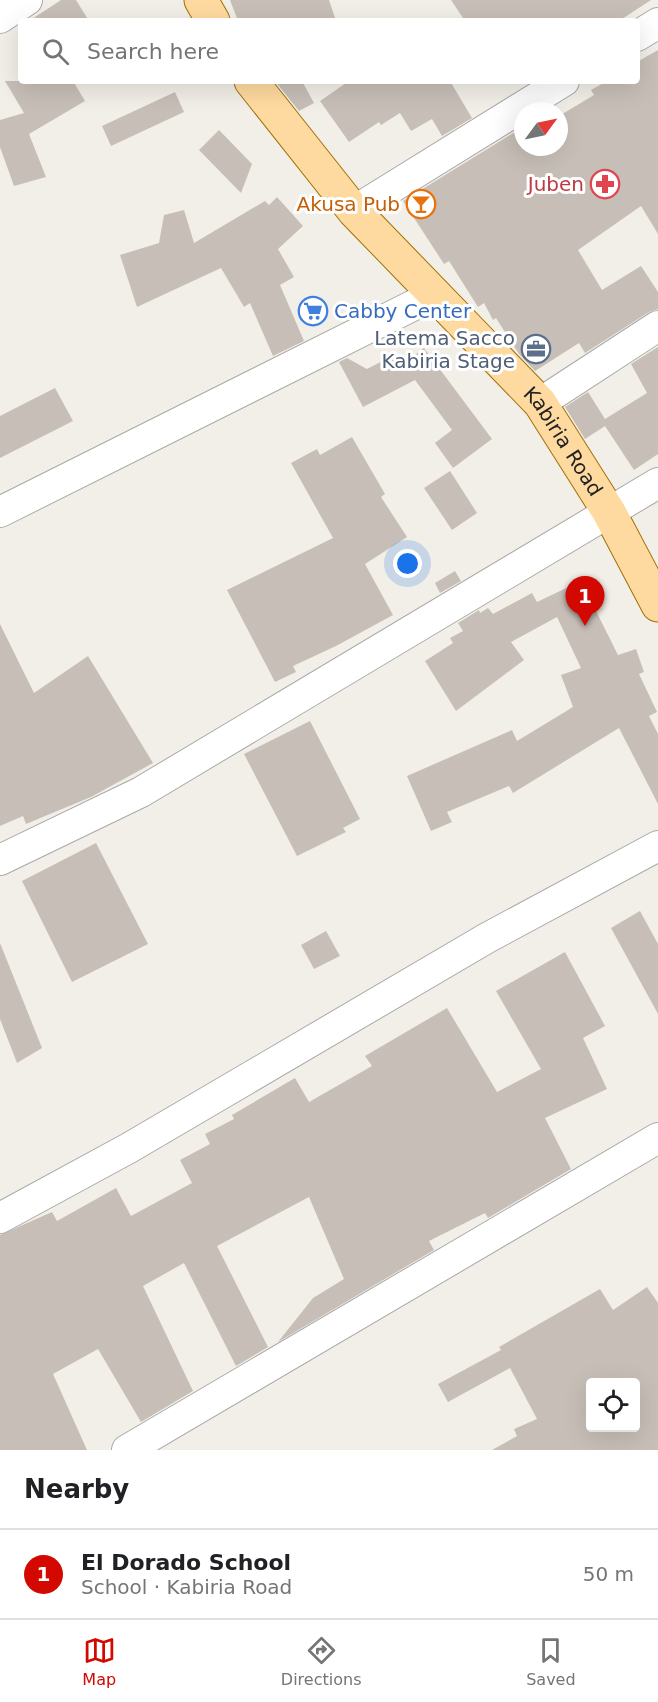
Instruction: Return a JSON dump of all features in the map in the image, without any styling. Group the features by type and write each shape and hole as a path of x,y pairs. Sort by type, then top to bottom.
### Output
{"main road":[{"path":"201,0 211,18"},
{"name":"Kabiria Road","path":"253,84 354,211 540,403 609,512 658,605"}],"street":[{"path":"0,18 27,0"},
{"path":"640,34 658,22"},
{"path":"354,211 559,84"},
{"path":"0,512 436,294"},
{"path":"540,403 658,326"},
{"path":"0,860 141,792 658,483"},
{"path":"0,1218 129,1148 487,938 658,846"},
{"path":"127,1450 658,1138"}],"building":[{"path":"61,0 76,0 87,18 34,18"},
{"path":"230,0 329,0 335,18 237,18"},
{"path":"451,0 651,0 624,18 463,18"},
{"path":"658,50 658,234 641,206 578,250 602,290 641,266 658,292 658,309 649,312 585,353 579,343 535,371 519,354 496,318 493,320 484,303 478,307 449,261 444,264 403,201 514,133 514,156 568,156 568,111 594,95 591,90 602,84 640,84 640,60"},
{"path":"5,81 18,81 18,84 75,84 85,101 29,134 46,177 14,186 0,147 0,120 24,113"},
{"path":"277,84 304,84 314,103 299,111"},
{"path":"345,84 452,84 472,118 442,136 432,119 411,131 400,113 381,125 379,122 349,142 320,101"},
{"path":"175,92 184,112 111,146 102,126"},
{"path":"219,130 252,164 241,193 199,150"},
{"path":"277,197 303,226 278,249 294,277 280,285 304,341 273,356 250,303 244,307 221,268 137,307 120,255 159,243 164,215 184,210 194,243 265,201 269,205"},
{"path":"658,347 658,454 634,470 605,426 585,439 565,407 588,392 605,419 647,393 631,364"},
{"path":"424,348 492,439 453,468 435,443 452,430 415,380 363,407 339,362 347,358 367,369 396,354 402,365"},
{"path":"55,388 73,421 0,458 0,416"},
{"path":"352,437 385,494 381,497 407,537 365,564 393,615 293,666 296,672 275,682 227,590 333,538 291,463 317,449 320,455"},
{"path":"450,471 477,513 452,530 424,488"},
{"path":"455,571 461,581 440,593 435,583"},
{"path":"581,581 618,655 636,649 644,672 639,674 657,712 649,716 658,734 658,804 619,728 513,793 509,786 447,812 452,822 431,831 407,776 512,730 517,741 573,707 561,675 581,668 557,617 511,642 524,660 456,711 425,661 453,643 450,638 463,631 458,623 479,610 480,613 488,608 493,614 532,593 537,602"},
{"path":"0,624 34,693 88,656 153,763 91,797 26,824 23,816 0,826"},
{"path":"310,721 360,819 343,828 346,832 297,856 244,754"},
{"path":"96,843 148,944 72,982 22,881"},
{"path":"640,911 658,944 658,1014 611,928"},
{"path":"326,931 340,956 314,969 301,945"},
{"path":"0,943 42,1048 17,1063 0,1019"},
{"path":"565,952 605,1026 583,1038 607,1089 545,1118 571,1169 488,1218 485,1213 429,1241 434,1250 278,1342 313,1298 344,1279 309,1197 217,1246 268,1347 236,1366 184,1263 143,1286 193,1391 141,1422 98,1349 53,1374 87,1450 0,1450 0,1235 52,1212 57,1221 116,1188 131,1216 192,1183 180,1160 210,1144 205,1134 234,1119 232,1115 295,1078 309,1102 372,1066 365,1056 447,1008 497,1092 541,1069 496,991"},
{"path":"647,1287 658,1303 658,1450 492,1450 517,1436 514,1429 537,1419 510,1368 448,1402 438,1384 501,1350 499,1347 600,1289 613,1310"}],"place":[{"name":"Juben","path":"605,184"},
{"name":"Akusa Pub","path":"421,204"},
{"name":"Cabby Center","path":"313,311"},
{"name":"Latema Sacco Kabiria Stage","path":"536,349"},
{"name":"El Dorado School","path":"585,626"}]}
